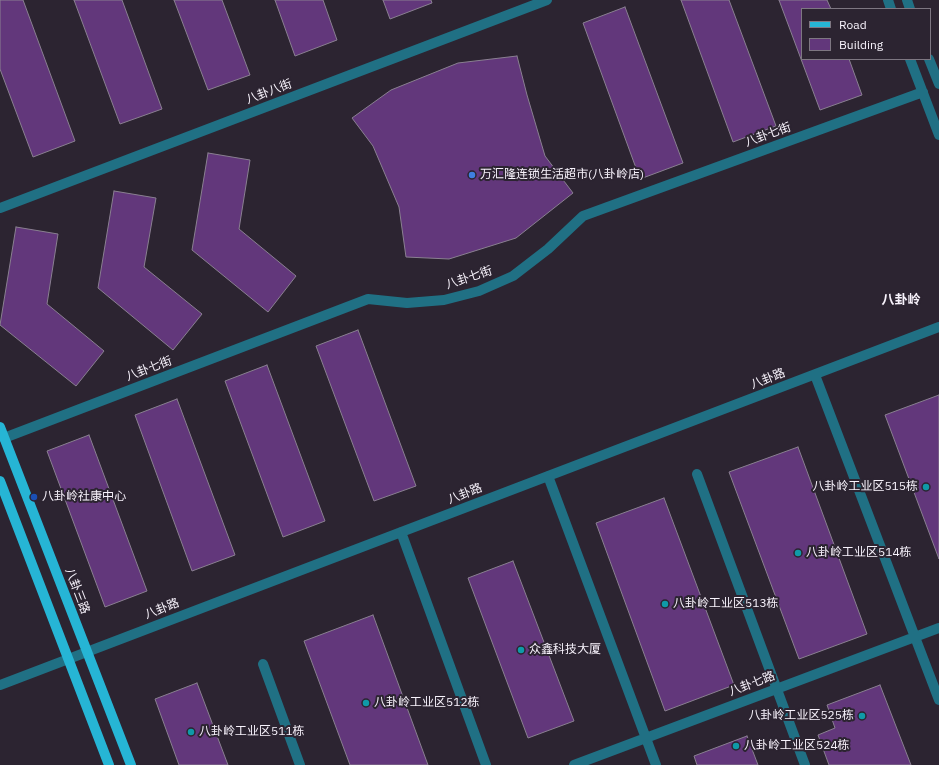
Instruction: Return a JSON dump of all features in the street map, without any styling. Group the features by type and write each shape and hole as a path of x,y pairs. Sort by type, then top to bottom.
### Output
{"main road":[{"name":"八卦三路","path":"0,427 130,765"},
{"path":"0,481 109,765"}],"street":[{"name":"八卦八街","path":"0,208 547,0"},
{"path":"910,60 939,135"},
{"path":"929,60 939,84"},
{"name":"八卦七街","path":"4,438 368,299 407,303 444,300 479,291 513,276 548,249 583,216 923,92"},
{"name":"八卦路","path":"0,685 939,327"},
{"path":"816,375 939,700"},
{"path":"697,474 805,765"},
{"path":"548,476 656,765"},
{"path":"401,532 486,765"},
{"name":"八卦七路","path":"574,765 939,628"},
{"path":"263,664 300,765"}],"building":[{"path":"0,0 23,0 75,141 33,157 0,69"},
{"path":"74,0 122,0 162,109 120,124"},
{"path":"174,0 222,0 250,75 208,90"},
{"path":"275,0 323,0 337,40 295,56"},
{"path":"383,0 431,0 432,3 390,19"},
{"path":"681,0 729,0 776,126 733,142"},
{"path":"779,0 827,0 831,8 801,8 801,59"},
{"path":"625,7 683,163 640,179 583,23"},
{"name":"万汇隆连锁生活超市(八卦岭店)","path":"517,56 545,156 573,193 516,238 449,259 406,257 399,207 373,146 352,118 391,90 458,63"},
{"path":"801,60 849,60 862,95 820,110"},
{"path":"208,153 250,160 239,229 296,276 268,312 192,250"},
{"path":"114,191 156,198 144,267 202,314 173,350 98,288"},
{"path":"16,227 58,234 47,304 104,351 76,386 0,325"},
{"path":"358,330 416,486 374,501 316,346"},
{"path":"267,365 325,521 283,537 225,381"},
{"name":"八卦岭工业区515栋","path":"939,395 939,559 885,415"},
{"path":"177,399 235,555 192,571 135,415"},
{"path":"89,435 147,591 105,607 47,451"},
{"name":"八卦岭工业区514栋","path":"798,447 867,634 799,659 729,472"},
{"name":"八卦岭工业区513栋","path":"664,498 734,685 665,711 596,523"},
{"name":"众鑫科技大厦","path":"513,561 574,721 528,738 468,578"},
{"name":"八卦岭工业区512栋","path":"373,615 428,765 350,765 304,641"},
{"name":"八卦岭工业区511栋","path":"197,683 228,765 179,765 155,699"},
{"name":"八卦岭工业区525栋","path":"880,685 911,765 829,765 818,735 835,728 827,705"},
{"name":"八卦岭工业区524栋","path":"747,736 758,765 697,765 694,756"}],"place":[{"name":"万汇隆连锁生活超市(八卦岭店)","path":"472,175"},
{"name":"八卦岭工业区515栋","path":"926,487"},
{"name":"八卦岭社康中心","path":"34,497"},
{"name":"八卦岭工业区514栋","path":"798,553"},
{"name":"八卦岭工业区513栋","path":"665,604"},
{"name":"众鑫科技大厦","path":"521,650"},
{"name":"八卦岭工业区512栋","path":"366,703"},
{"name":"八卦岭工业区525栋","path":"862,716"},
{"name":"八卦岭工业区511栋","path":"191,732"},
{"name":"八卦岭工业区524栋","path":"736,746"}],"district":[{"name":"八卦岭","path":"901,300"}]}
